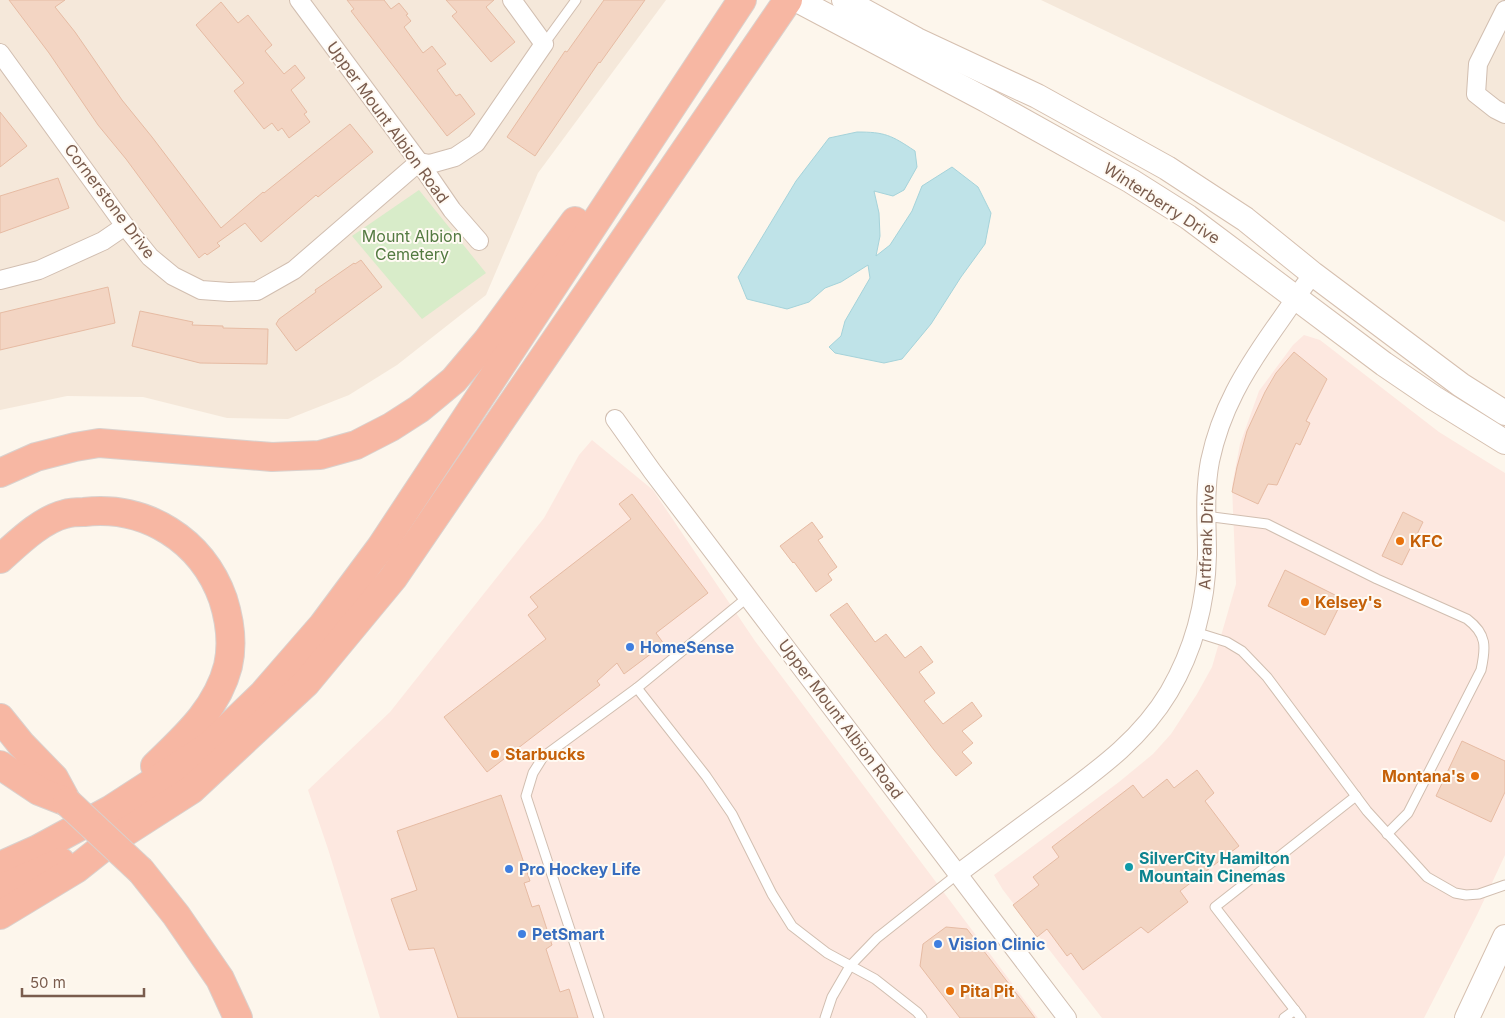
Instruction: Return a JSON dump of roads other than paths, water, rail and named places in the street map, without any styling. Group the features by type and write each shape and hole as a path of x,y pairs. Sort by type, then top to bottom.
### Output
{"highway":[{"path":"0,866 38,849 110,810 209,746 262,694 323,625 381,547 742,0"},
{"path":"0,915 76,869 110,842 191,790 306,683 393,578 788,0"},
{"path":"0,473 36,457 100,443 272,457 320,455 356,445 391,427 419,409 454,380 487,340 584,209 683,88"},
{"path":"0,559 39,526 64,514 104,509 138,516 159,525 182,539 202,560 218,586 229,617 231,645 228,666 221,686 208,711 191,731 110,810"},
{"path":"0,718 21,744 54,778 67,802 141,871 176,915 220,979 238,1018"},
{"path":"0,766 38,791 67,802"},
{"path":"0,888 110,842"}],"street":[{"name":"Upper Mount Albion Road","path":"299,0 420,162 452,210 479,241"},
{"path":"420,162 430,164 455,156 476,143 544,44 512,0"},
{"name":"Winterberry Drive","path":"797,0 986,100 1131,181 1188,217 1405,378 1505,442"},
{"name":"Winterberry Drive","path":"844,0 918,40 1037,96 1167,168 1245,219 1313,274 1461,385 1505,413"},
{"path":"1505,10 1478,64 1476,94 1495,110 1505,114"},
{"name":"Cornerstone Drive","path":"0,53 125,226 150,256 173,276 201,290 228,292 257,291 294,270 420,162"},
{"path":"0,280 39,270 103,241 125,226"},
{"name":"Artfrank Drive","path":"959,873 1100,768 1131,741 1158,710 1169,692 1187,655 1204,596 1206,575 1205,516 1210,462 1226,410 1246,370 1295,296 1313,274"},
{"name":"Upper Mount Albion Road","path":"615,419 652,471 959,873 1067,1018"},
{"path":"1467,1018 1505,937"}],"lane":[{"path":"544,44 576,0"},
{"path":"1205,516 1267,524 1377,578 1467,619 1479,628 1484,642 1481,670 1408,813 1387,834"},
{"path":"599,1018 526,796 533,773 543,757 637,688 748,597"},
{"path":"1195,632 1227,642 1242,651 1267,677 1356,796 1387,834 1427,877 1455,893 1466,895 1479,894 1505,885"},
{"path":"637,688 696,762 732,814 772,894 792,926 827,953 876,979 922,1018"},
{"path":"1301,1018 1215,907 1356,796"},
{"path":"825,1018 832,997 850,966 878,938 959,873"},
{"path":"1284,1018 1295,1010"}],"water":[{"path":"857,132 888,136 915,151 917,167 904,190 893,196 874,191 879,213 880,236 876,256 890,245 912,211 922,186 952,167 978,187 991,213 985,244 931,324 902,359 884,363 835,353 829,347 841,336 845,321 870,278 868,265 841,282 825,288 809,302 787,309 747,299 738,277 796,181 829,138"}],"place":[{"name":"KFC","path":"1400,541"},
{"name":"Kelsey's","path":"1305,602"},
{"name":"HomeSense","path":"630,647"},
{"name":"Starbucks","path":"495,754"},
{"name":"Montana's","path":"1475,776"},
{"name":"SilverCity Hamilton Mountain Cinemas","path":"1129,867"},
{"name":"Pro Hockey Life","path":"509,869"},
{"name":"PetSmart","path":"522,934"},
{"name":"Vision Clinic","path":"938,944"},
{"name":"Pita Pit","path":"950,991"}],"park label":[{"name":"Mount Albion Cemetery","path":"412,245"}]}
